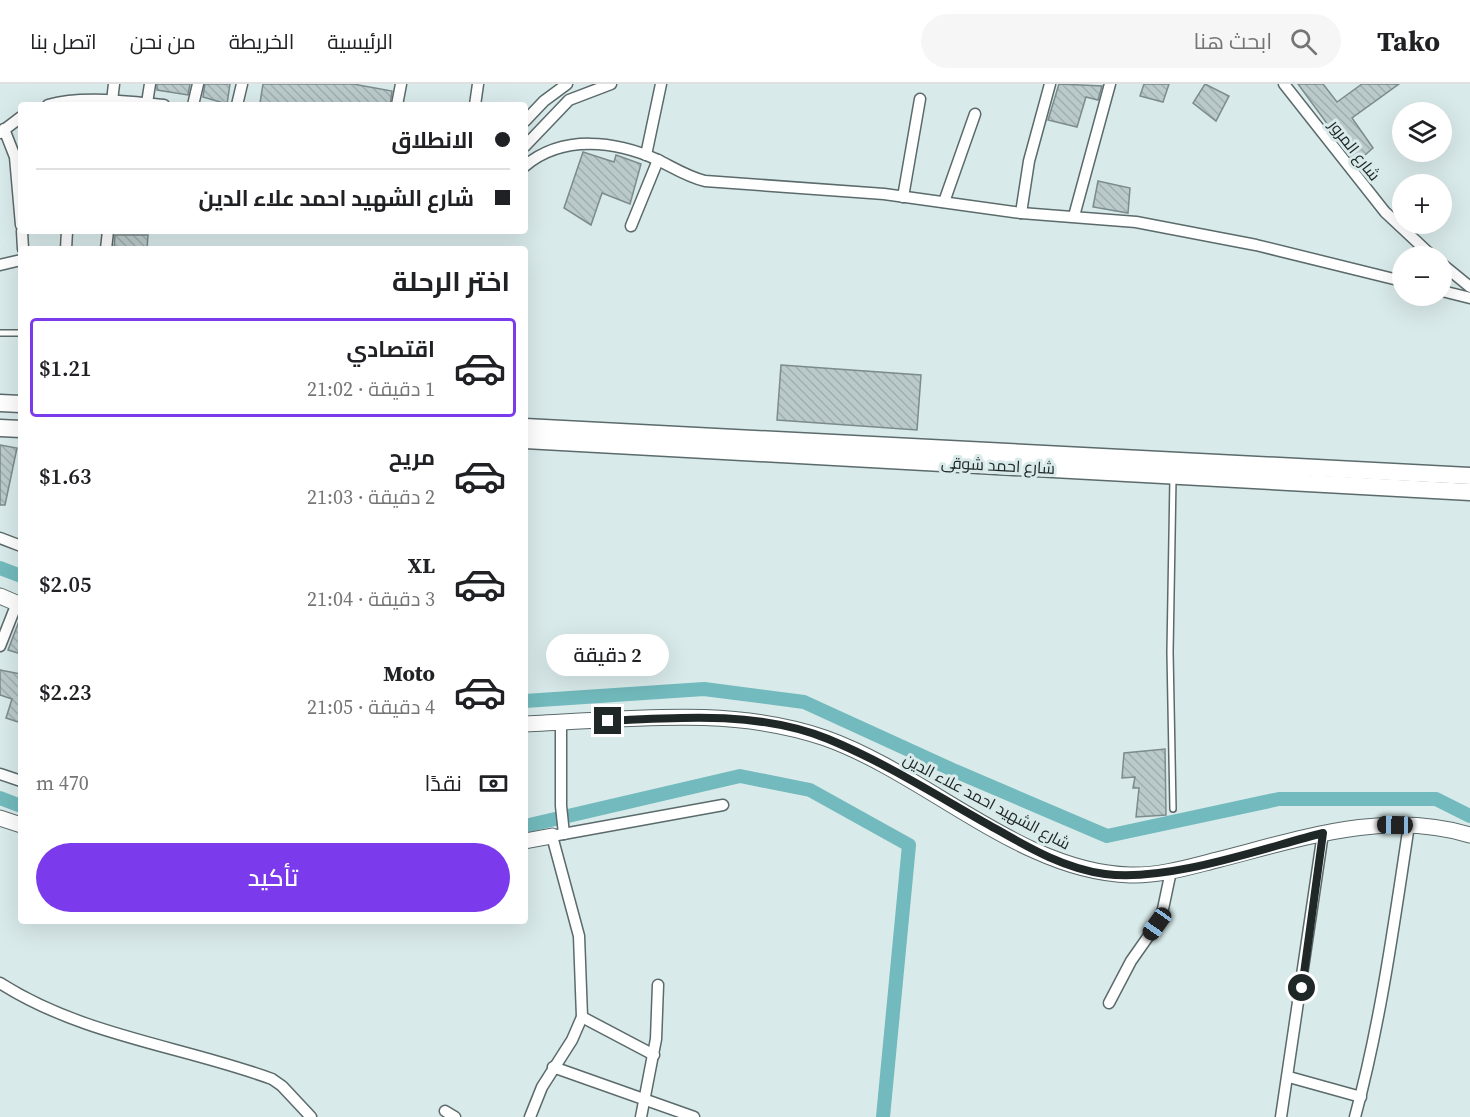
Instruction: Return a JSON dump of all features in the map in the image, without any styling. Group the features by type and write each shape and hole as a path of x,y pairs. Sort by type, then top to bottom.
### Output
{"main road":[{"path":"0,403 18,404"},
{"name":"شارع احمد شوقى","path":"528,427 1470,476"},
{"path":"0,428 18,429"},
{"name":"شارع احمد شوقى","path":"528,440 1470,492"},
{"path":"0,596 18,604"},
{"name":"شارع الشهيد احمد علاء الدين","path":"528,724 702,717 762,723 826,738 869,758 1057,861 1105,874 1132,875 1171,871 1323,833 1381,825 1446,828 1470,835"},
{"path":"0,818 18,824"},
{"path":"528,840 559,831"}],"street":[{"path":"114,84 117,102"},
{"path":"147,102 150,84"},
{"path":"194,102 198,84"},
{"path":"238,102 243,84"},
{"path":"398,102 401,84"},
{"path":"475,102 478,84"},
{"path":"528,118 555,87 567,84"},
{"path":"528,143 569,100 611,84"},
{"path":"646,155 661,84"},
{"path":"1021,213 1029,161 1050,84"},
{"path":"1074,216 1110,84"},
{"name":"شارع المرور","path":"1284,84 1385,212 1421,246"},
{"path":"903,197 920,99"},
{"path":"944,202 975,114"},
{"path":"18,119 2,131 15,157 18,191"},
{"path":"528,164 551,150 572,145 599,143 646,155 684,174 705,181 903,197 1021,213 1136,222 1185,230 1328,261 1392,278"},
{"path":"631,226 658,160"},
{"path":"0,265 18,261"},
{"path":"1452,272 1470,287"},
{"path":"1452,294 1470,298"},
{"path":"0,538 18,545"},
{"path":"0,646 18,606"},
{"path":"542,1117 531,1115 553,1067 572,1040 582,1017 579,936 559,831 561,723"},
{"path":"0,774 18,780"},
{"path":"559,831 723,805"},
{"path":"1355,1117 1384,985 1409,825"},
{"path":"1281,1117 1289,1077 1323,833"},
{"path":"1109,1003 1131,961 1157,924 1163,909 1171,871"},
{"path":"0,983 26,1000 78,1021 272,1079 282,1086 311,1117"},
{"path":"641,1117 654,1055 658,985"},
{"path":"582,1017 654,1055"},
{"path":"553,1067 694,1117"},
{"path":"1289,1077 1361,1097"}],"lane":[{"path":"0,333 18,333"},
{"path":"1173,474 1170,652 1173,808"}],"building":[{"path":"157,84 190,84 188,95 157,90"},
{"path":"205,84 230,84 227,102 203,97"},
{"path":"263,84 353,84 392,91 390,102 260,102"},
{"path":"1059,84 1102,86 1098,100 1086,97 1077,127 1048,120"},
{"path":"1144,84 1169,84 1163,102 1140,96"},
{"path":"1205,84 1229,96 1216,121 1193,103"},
{"path":"1298,84 1323,84 1337,102 1362,84 1399,84 1352,118 1373,148 1356,163"},
{"path":"583,152 614,162 616,155 641,164 630,204 602,193 591,225 564,208"},
{"path":"1098,181 1130,188 1128,213 1093,207"},
{"path":"115,235 148,235 147,246 114,246"},
{"path":"781,365 921,375 917,430 777,420"},
{"path":"0,445 17,448 5,505 0,505"},
{"path":"18,624 18,653 8,650"},
{"path":"0,670 18,673 18,722 6,718 12,699 0,695"},
{"path":"1165,749 1166,815 1136,817 1139,788 1133,788 1135,777 1122,778 1124,753"}],"waterway":[{"path":"0,568 18,575"},
{"path":"528,701 704,689 804,702 955,771 1107,836 1279,799 1436,799 1470,816"},
{"path":"528,825 740,776 810,790 909,845 883,1117"},
{"path":"0,798 18,805"}],"route":[{"path":"608,721 702,717 762,723 826,738 886,767 1037,852 1080,869 1105,874 1156,874 1323,833 1302,988"}]}
